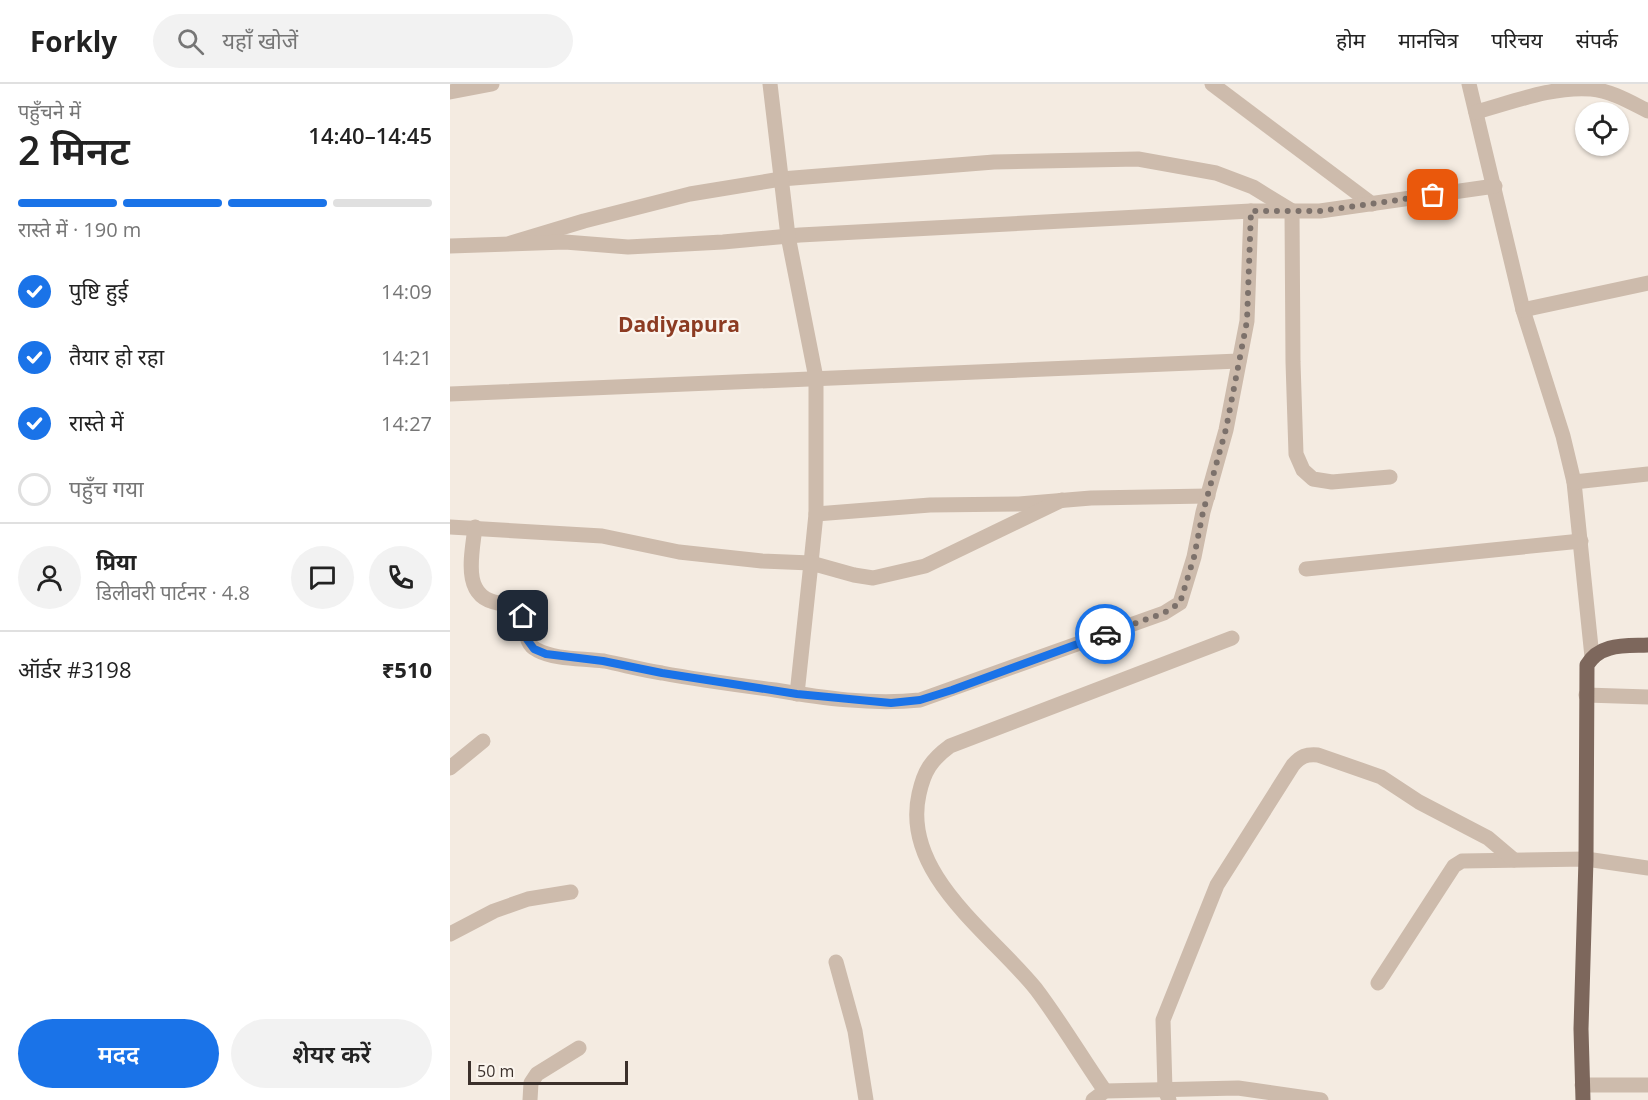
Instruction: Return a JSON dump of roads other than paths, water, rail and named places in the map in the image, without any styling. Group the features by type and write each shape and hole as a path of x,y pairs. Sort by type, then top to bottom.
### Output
{"main road":[{"path":"1582,1092 1587,665 1592,657 1601,651 1618,646 1648,645"}],"street":[{"path":"450,93 492,84"},
{"path":"770,84 788,236 816,378 816,514 797,694"},
{"path":"1212,84 1371,204"},
{"path":"1469,84 1523,310 1563,436 1574,482 1592,657"},
{"path":"1476,112 1557,91 1593,89 1624,98 1648,111"},
{"path":"511,243 584,221 690,194 782,179 994,162 1138,159 1216,173 1253,187 1292,211"},
{"path":"450,246 565,242 628,247 1251,211 1320,211 1495,186"},
{"path":"475,527 471,565 474,589 483,598 495,603 514,606 523,616 526,638 534,649 546,654 603,661 662,673 797,694 891,703 920,700 1164,613 1180,603 1226,429 1247,321 1251,211"},
{"path":"1292,211 1296,454 1303,470 1313,479 1332,482 1390,477"},
{"path":"1523,310 1648,283"},
{"path":"450,394 1239,362"},
{"path":"1574,482 1648,474"},
{"path":"816,514 930,505 1019,504 1091,498 1208,496"},
{"path":"450,527 602,536 679,552 762,561 811,563 873,578 926,566 1062,501"},
{"path":"1306,569 1581,542"},
{"path":"1232,638 950,746 930,764 920,788 917,801 918,834 921,847 936,876 1036,989 1099,1096 1167,1095 1238,1088 1321,1100"},
{"path":"1586,695 1648,697"},
{"path":"450,768 483,741"},
{"path":"1167,1095 1163,1020 1217,885 1300,757 1307,754 1318,755 1364,769 1381,777 1419,802 1488,838 1514,860"},
{"path":"1378,983 1454,866 1462,861 1586,859 1648,868"},
{"path":"450,934 494,911 528,899 571,892"},
{"path":"836,962 855,1031 866,1100"},
{"path":"530,1100 531,1083 537,1074 579,1048"},
{"path":"1582,1092 1648,1085"}],"district":[{"name":"Dadiyapura","path":"679,325"}]}
